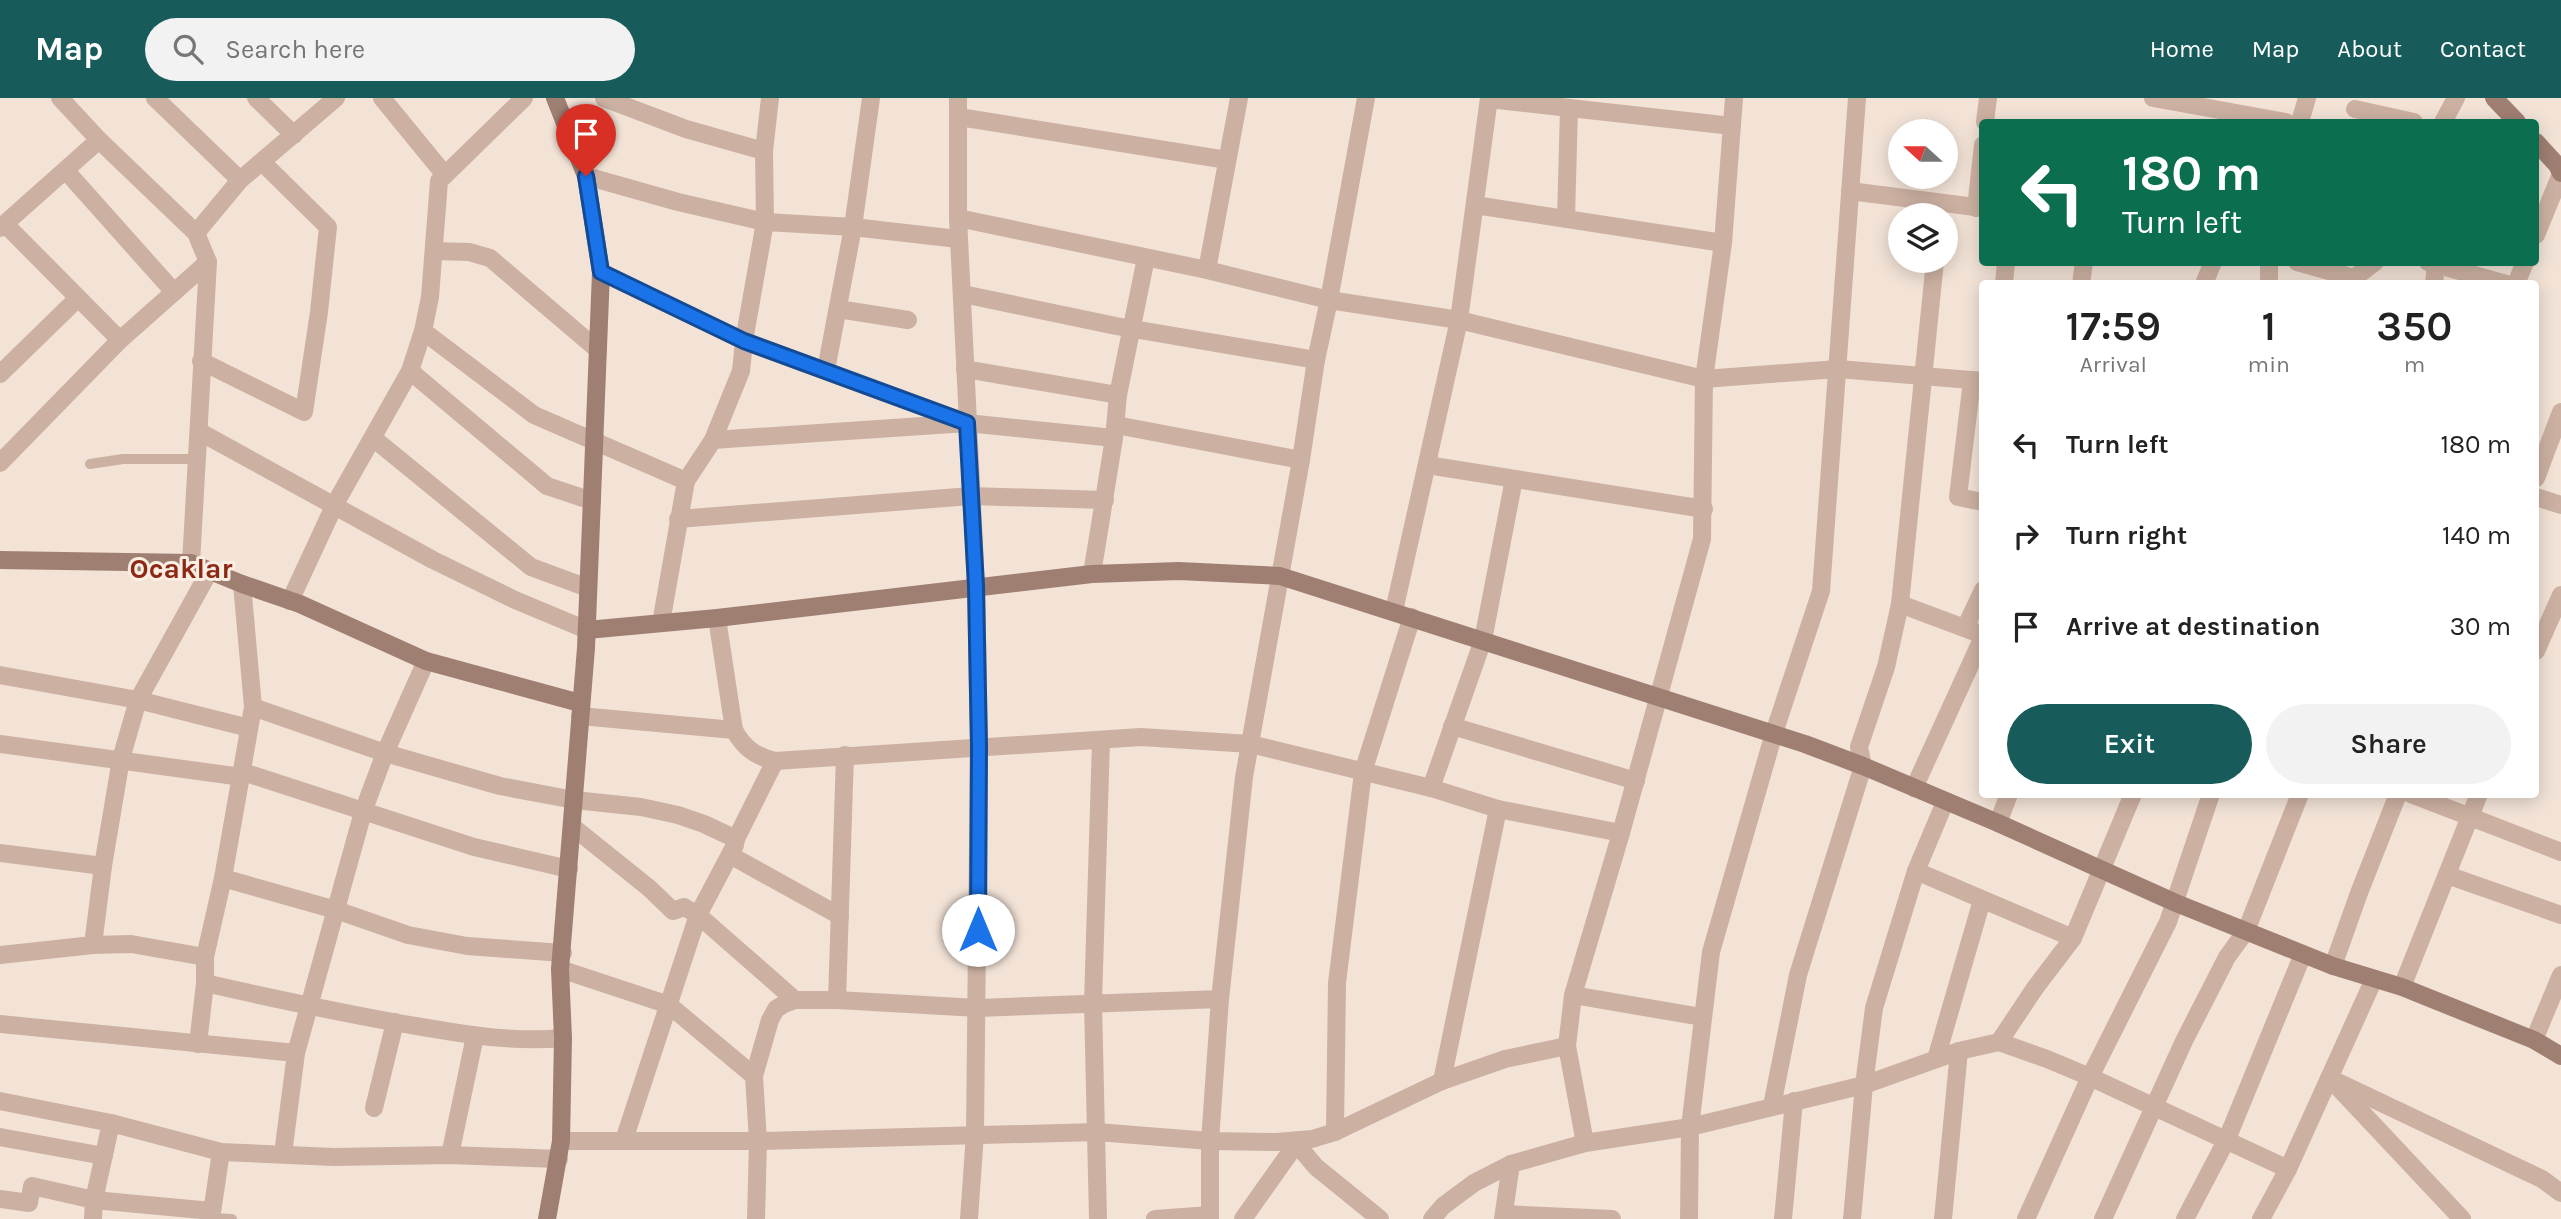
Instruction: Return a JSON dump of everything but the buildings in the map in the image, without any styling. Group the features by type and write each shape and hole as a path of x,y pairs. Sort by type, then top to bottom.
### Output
{"street":[{"path":"60,98 99,140 196,233 208,262 191,563"},
{"path":"155,98 240,180"},
{"path":"256,98 294,135"},
{"path":"196,233 240,180 336,98"},
{"path":"382,98 445,175"},
{"path":"290,601 335,504 410,371 423,331 430,297 439,181 524,98"},
{"path":"547,1219 560,1150 562,961 587,630 601,272 586,176 555,98"},
{"path":"604,98 686,130 764,151"},
{"path":"661,622 686,481 713,440 741,371 765,222 764,151 770,98"},
{"path":"826,370 853,227 871,98"},
{"path":"958,98 958,239 963,294 976,586 979,747 978,1008 975,1134 969,1219"},
{"path":"1207,270 1239,98"},
{"path":"1155,1219 1210,1217 1210,1141 1220,999 1244,777 1301,460 1316,360 1366,98"},
{"path":"1585,1143 1567,1046 1573,995 1636,781 1702,539 1704,379 1723,243 1734,98"},
{"path":"1689,1219 1690,1127 1711,952 1774,733 1821,591 1857,98"},
{"path":"1985,119 1988,98"},
{"path":"2153,98 2269,119"},
{"path":"2301,119 2307,98"},
{"path":"2445,119 2456,98"},
{"path":"2494,98 2514,119"},
{"path":"1394,611 1459,320 1489,99 1732,126"},
{"path":"1566,219 1569,108"},
{"path":"2355,109 2400,119"},
{"path":"958,117 1227,160"},
{"path":"99,140 3,226 120,340"},
{"path":"2539,145 2560,167 2539,226"},
{"path":"201,361 304,412 320,312 328,227 263,163"},
{"path":"66,172 174,292"},
{"path":"586,176 678,202 765,222 853,227 958,239"},
{"path":"1850,191 1910,203"},
{"path":"1475,205 1723,243"},
{"path":"1958,209 1979,208"},
{"path":"958,218 1207,270 1329,300 1459,320 1704,379 1838,369 1977,381 1958,497 1979,501"},
{"path":"434,251 469,252 490,258 598,350"},
{"path":"1092,574 1115,432 1118,395 1146,258"},
{"path":"0,463 120,340 208,262"},
{"path":"2309,266 2350,280"},
{"path":"2354,280 2370,266"},
{"path":"2443,266 2493,280"},
{"path":"601,272 744,341 967,423"},
{"path":"1772,1106 1798,975 1863,766 1859,747 1886,667 1900,604 1934,273"},
{"path":"963,294 1132,328 1316,360"},
{"path":"0,374 77,299"},
{"path":"838,309 908,320"},
{"path":"423,331 534,415 686,481"},
{"path":"965,369 1118,395"},
{"path":"410,371 547,486 592,501"},
{"path":"2539,470 2561,412"},
{"path":"713,440 967,423 1115,432 1301,460"},
{"path":"200,432 445,566 515,600 587,630 717,618 1092,574 1179,571 1280,576 1774,733 1863,766 2176,903 2333,966 2402,987 2534,1040 2561,1056"},
{"path":"373,438 531,567 588,588"},
{"path":"1427,465 1704,509"},
{"path":"1431,788 1483,640 1514,479"},
{"path":"678,519 971,496 1105,500"},
{"path":"2539,498 2561,505"},
{"path":"0,560 191,563 290,601 426,661 580,709 734,730"},
{"path":"93,945 121,759 138,700 209,572"},
{"path":"198,1044 205,957 243,774 253,707 242,584"},
{"path":"2547,631 2561,595"},
{"path":"1965,628 1979,598"},
{"path":"1900,604 1979,634"},
{"path":"1335,1132 1337,984 1363,772 1412,617"},
{"path":"717,618 734,730 742,744 753,753 775,761 1141,737 1250,744 1431,788 1498,809 1621,834"},
{"path":"1914,788 1979,645"},
{"path":"283,1154 296,1053 363,812 385,753 426,661"},
{"path":"0,676 138,700 250,728"},
{"path":"253,707 385,753 500,786 574,800 641,807 705,824 733,847 839,916"},
{"path":"1452,726 1636,781"},
{"path":"1098,1219 1093,1003 1101,741"},
{"path":"0,744 243,774 474,847 569,869"},
{"path":"837,1000 845,755"},
{"path":"624,1140 698,915 775,761"},
{"path":"1998,823 2007,798"},
{"path":"1999,1042 2073,938 2131,798"},
{"path":"2026,1219 2090,1077 2168,922 2210,798"},
{"path":"2103,1219 2154,1106 2227,957 2246,931 2298,798"},
{"path":"2333,966 2396,798"},
{"path":"2423,798 2561,852"},
{"path":"2402,987 2477,798"},
{"path":"1852,1219 1874,1007 1916,871 1945,802"},
{"path":"1443,1081 1498,809"},
{"path":"573,827 649,888 673,911 684,907 698,915 795,1000"},
{"path":"0,853 103,866"},
{"path":"1916,871 2073,938"},
{"path":"2447,875 2561,915"},
{"path":"223,878 336,910 408,934 562,961 669,1005 754,1076"},
{"path":"1936,1059 1982,900"},
{"path":"0,955 93,945 131,944 205,957"},
{"path":"2185,1219 2227,1139 2303,954"},
{"path":"2534,1040 2561,975"},
{"path":"2261,1219 2288,1169 2374,979"},
{"path":"205,982 309,1007 475,1036 541,1040 563,1038"},
{"path":"1573,995 1702,1017"},
{"path":"756,1219 758,1141 754,1076 762,1040 776,1009 795,1000 978,1008 1220,999"},
{"path":"374,1108 395,1022"},
{"path":"0,1024 296,1053"},
{"path":"450,1155 475,1036"},
{"path":"1432,1219 1443,1206 1474,1183 1511,1164 1585,1143 1690,1127 1864,1085 1959,1051 1999,1042 2090,1077 2288,1169"},
{"path":"0,1101 111,1123 221,1152 334,1157 560,1150 624,1140 758,1141 1097,1132 1210,1141 1295,1143 1335,1132 1443,1081 1506,1059 1567,1046"},
{"path":"1943,1219 1959,1051"},
{"path":"2329,1078 2542,1179 2561,1193"},
{"path":"2329,1078 2462,1219"},
{"path":"1783,1219 1794,1101"},
{"path":"93,1219 94,1200 111,1123"},
{"path":"0,1137 104,1156"},
{"path":"1243,1219 1295,1143"},
{"path":"1295,1143 1316,1167 1380,1219"},
{"path":"0,1199 29,1203 32,1186 94,1200 211,1216 221,1152"},
{"path":"1511,1164 1503,1217 1612,1219"}],"lane":[{"path":"90,464 123,459 198,458"},
{"path":"211,1216 232,1219"}],"district":[{"name":"Ocaklar","path":"181,568"}],"route":[{"path":"586,176 601,272 744,341 967,423 976,586 978,930"}]}
